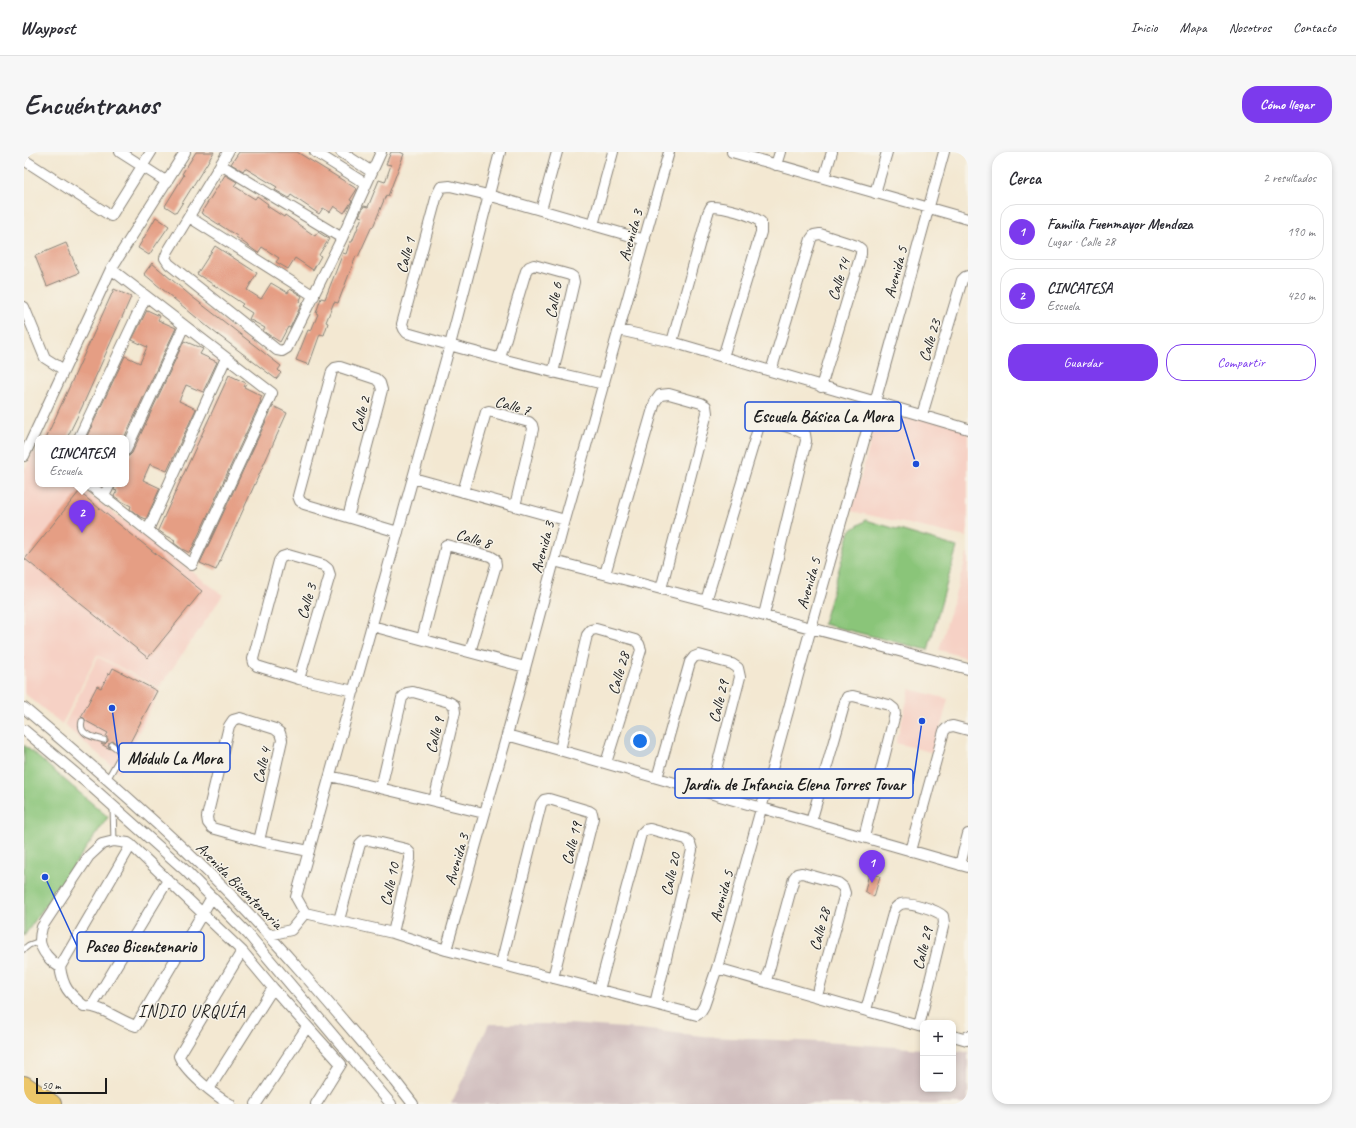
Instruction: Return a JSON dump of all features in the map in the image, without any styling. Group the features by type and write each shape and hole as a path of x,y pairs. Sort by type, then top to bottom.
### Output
{"highway":[{"path":"24,1085 52,1104"}],"street":[{"path":"120,152 167,182"},
{"path":"24,160 111,216 151,152"},
{"path":"24,456 111,269 185,152"},
{"path":"228,152 165,258 169,264 277,350 282,351 287,348 314,296 381,152"},
{"path":"315,152 366,184"},
{"path":"341,152 372,172"},
{"path":"500,152 450,345 296,897 305,913 394,933 446,950 655,1004"},
{"path":"541,210 557,152"},
{"path":"593,225 613,152"},
{"name":"Avenida 3","path":"446,950 669,152"},
{"path":"732,152 968,219"},
{"path":"776,165 780,152"},
{"path":"824,178 832,152"},
{"path":"875,193 887,152"},
{"name":"Avenida 5","path":"655,1004 696,1015 704,1006 717,968 944,152"},
{"path":"221,165 342,238"},
{"name":"Calle 1","path":"450,345 407,333 402,324 437,195 442,187 450,186 488,195"},
{"path":"488,195 645,240"},
{"path":"672,342 708,213 712,207 719,207 755,217 761,222 761,232 723,357"},
{"path":"189,217 314,296"},
{"name":"Calle 14","path":"771,371 811,239 814,235 820,234 849,243 861,249 861,254 821,387"},
{"name":"Calle 6","path":"500,358 526,271 529,267 534,265 570,275 573,277 574,282 553,373"},
{"path":"92,487 192,565 272,393 111,269"},
{"name":"Calle 23","path":"922,416 962,280 968,276"},
{"path":"81,435 146,296"},
{"path":"24,307 29,331 45,358 64,370"},
{"path":"129,444 184,326"},
{"path":"620,330 672,342 968,429"},
{"path":"450,345 553,373 604,384"},
{"path":"148,530 226,358"},
{"name":"Calle 2","path":"335,368 340,368 376,379 380,383 382,390 348,517 304,504 300,501 298,496 332,371 335,368"},
{"path":"605,574 655,402 660,395 669,394 701,403 706,406 707,413 662,589"},
{"name":"Calle 7","path":"463,492 486,412 489,411 529,422 532,425 533,429 515,506"},
{"path":"706,601 758,429 762,422 769,422 798,430 804,434 806,441 764,616"},
{"path":"413,478 565,520"},
{"path":"104,496 108,487"},
{"path":"348,517 398,532"},
{"name":"Calle 8","path":"422,639 446,545 490,556 495,560 496,565 470,652"},
{"name":"Calle 3","path":"288,555 323,565 328,569 330,575 299,678 257,666 253,659 279,561 282,557 288,555"},
{"path":"554,561 968,669"},
{"path":"372,626 525,667"},
{"name":"Calle 28","path":"560,750 587,635 591,630 596,629 635,640 639,644 641,650 606,763"},
{"name":"Calle 29","path":"657,778 690,662 694,657 700,655 732,664 738,668 740,677 710,793"},
{"path":"299,678 354,691"},
{"name":"Calle 9","path":"381,788 402,698 407,693 412,692 454,705 455,712 434,801"},
{"path":"811,822 844,702 847,697 853,696 889,705 894,708 895,714 864,837"},
{"name":"Avenida Bicentenaria","path":"24,708 108,778 208,873 269,935 396,1082 413,1104"},
{"name":"Calle 4","path":"240,718 275,729 280,733 282,740 260,841 212,828 208,823 207,817 229,726 233,720 240,718"},
{"path":"911,851 944,731 948,727 953,726 968,730"},
{"name":"Avenida Bicentenaria","path":"24,730 185,870 212,897 248,934 391,1104"},
{"path":"507,734 964,866 968,834"},
{"path":"330,776 484,813"},
{"name":"Calle 19","path":"501,964 541,804 544,800 549,799 589,811 592,813 593,818 553,978"},
{"name":"Calle 20","path":"599,990 641,834 645,830 650,829 686,839 690,843 692,850 655,1004"},
{"name":"Calle 10","path":"339,920 360,844 363,841 369,840 406,849 410,853 410,860 394,933"},
{"path":"60,967 53,963 45,952 40,941 42,928 89,856 102,844 114,841 128,843 242,951 341,1064"},
{"path":"260,841 309,852"},
{"path":"131,845 60,967 64,984 68,992 84,1006 92,1006 128,1024 136,1026 212,897"},
{"name":"Calle 28","path":"766,982 794,878 797,874 802,873 838,883 843,886 845,893 816,996"},
{"path":"92,1006 168,880"},
{"name":"Calle 29","path":"866,1010 894,910 899,904 906,903 938,912 943,916 944,923 922,1020"},
{"path":"269,935 291,930 305,913"},
{"path":"230,1104 209,1089 181,1063 179,1056 242,951"},
{"path":"717,968 920,1026"},
{"path":"209,1089 273,988"},
{"path":"256,1104 307,1027"},
{"path":"956,1036 967,1038"},
{"path":"316,1104 347,1052"}],"lane":[{"path":"82,721 81,727 84,732 104,740"},
{"path":"108,778 120,757 120,750 112,745"},
{"path":"113,807 114,841"},
{"path":"24,949 29,945 40,941"}],"shaded area":[{"path":"880,409 922,415 968,429 968,529 966,537 851,511"},
{"path":"33,452 35,454 35,487 79,487 223,595 159,688 97,655 62,724 24,693 24,471"},
{"path":"968,554 968,658 939,650"},
{"path":"98,657 160,690 119,772 64,725"},
{"path":"910,689 948,699 934,753 896,743"},
{"path":"489,1024 569,1024 639,1029 712,1037 840,1043 920,1049 920,1092 956,1092 956,1051 968,1052 968,1104 451,1104"}],"green space":[{"path":"866,520 957,547 928,650 823,624 850,531"},
{"path":"24,745 108,817 24,936"}],"building":[{"path":"196,152 214,152 176,213 165,206"},
{"path":"239,152 297,152 357,189 350,200 352,201 344,213 334,206 330,212 323,208 319,214 291,195 289,198 275,190 277,187 245,168 243,171 231,164"},
{"path":"391,152 400,152 404,154 388,196 386,195 373,227 372,226 358,257 356,256 338,303 334,302 326,322 328,323 324,335 320,334 309,365 296,360 308,330 311,331 318,314 316,313 321,298 325,299 343,253 346,254 350,242 352,242 362,217 359,216 364,206 368,207 379,180 385,182 391,165 386,164"},
{"path":"225,175 237,182 234,186 255,199 257,196 268,204 267,206 284,217 285,215 315,236 318,232 329,239 319,255 321,256 313,270 295,258 288,269 276,262 279,258 262,247 258,253 236,237 237,236 201,213"},
{"path":"156,217 169,226 149,255 138,248"},
{"path":"66,243 79,273 47,286 35,256"},
{"path":"215,246 257,273 247,290 261,299 271,283 288,293 290,289 302,296 299,302 302,303 290,328 288,327 280,342 263,331 265,328 249,319 252,313 241,306 243,304 197,274"},
{"path":"152,263 191,296 281,366 278,370 281,373 276,379 209,328 144,274"},
{"path":"114,289 131,297 68,435 47,435"},
{"path":"147,310 160,316 158,320 176,328 125,435 87,435 125,356 140,363 147,347 132,340"},
{"path":"184,341 203,349 200,354 217,362 203,392 186,385 179,401 196,409 167,471 150,464 143,480 160,488 146,519 130,509 131,506 114,496 117,491 114,490 115,487 129,487 129,456 132,453"},
{"path":"229,375 246,383 244,387 262,396 261,401 190,553 174,543 175,540 158,530"},
{"path":"273,406 287,413 216,570 200,563"},
{"path":"79,492 202,591 148,658 25,559"},
{"path":"113,668 157,691 126,750 113,741 109,743 108,746 110,749 101,744 105,744 108,741 106,736 108,733 81,717 97,686 101,688"},
{"path":"869,873 880,876 874,897 865,891"}],"place":[{"name":"Escuela Básica La Mora","path":"916,464"},
{"name":"CINCATESA","path":"82,533"},
{"name":"Módulo La Mora","path":"112,708"},
{"name":"Jardin de Infancia Elena Torres Tovar","path":"922,721"},
{"name":"Paseo Bicentenario","path":"45,877"},
{"name":"Familia Fuenmayor Mendoza","path":"872,883"}],"district":[{"name":"INDIO URQUÍA","path":"192,1011"}]}
